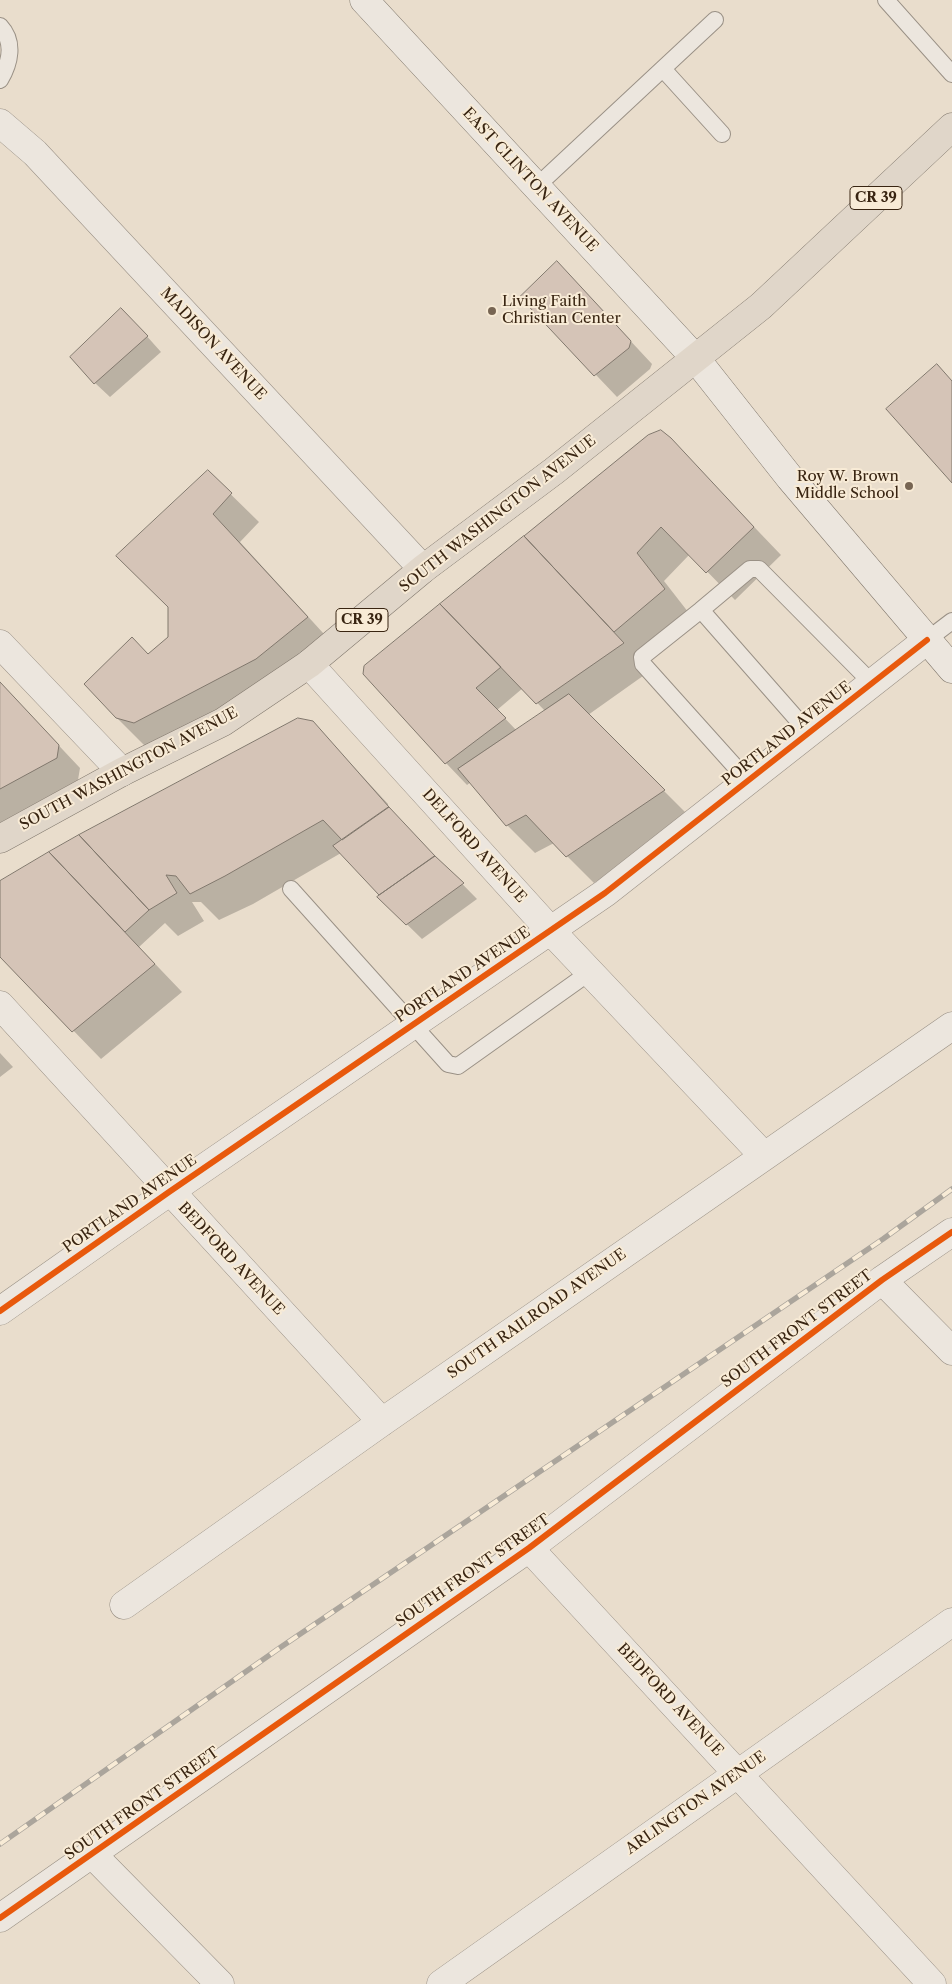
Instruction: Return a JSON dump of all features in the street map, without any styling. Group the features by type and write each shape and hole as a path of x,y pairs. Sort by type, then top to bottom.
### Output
{"main road":[{"name":"SOUTH WASHINGTON AVENUE","path":"0,839 122,772 223,722 309,664 423,569 546,477 761,306 952,127"}],"street":[{"name":"EAST CLINTON AVENUE","path":"364,0 696,359 790,478 952,669"},
{"name":"MADISON AVENUE","path":"0,123 35,154 423,569"},
{"name":"PORTLAND AVENUE","path":"0,1311 413,1023 605,893 927,640"},
{"path":"0,644 122,772"},
{"name":"DELFORD AVENUE","path":"309,664 550,930 764,1156"},
{"name":"BEDFORD AVENUE","path":"0,1005 169,1192 382,1422"},
{"name":"SOUTH RAILROAD AVENUE","path":"124,1605 382,1422 952,1026"},
{"name":"SOUTH FRONT STREET","path":"0,1918 529,1548 882,1280 952,1232"},
{"path":"882,1280 952,1351"},
{"name":"BEDFORD AVENUE","path":"529,1548 932,1984"},
{"name":"ARLINGTON AVENUE","path":"440,1984 952,1622"},
{"path":"92,1854 220,1984"}],"lane":[{"path":"886,0 952,74"},
{"path":"537,186 715,20"},
{"path":"0,26 7,34 10,46 8,67 0,80"},
{"path":"663,69 722,134"},
{"path":"748,781 643,664 642,657 750,569 759,569 872,683"},
{"path":"701,610 808,733"},
{"path":"927,640 952,621"},
{"path":"291,889 448,1064 458,1066 590,972"}],"building":[{"path":"557,261 631,341 629,348 594,376 520,297"},
{"path":"121,308 148,336 94,384 70,357"},
{"path":"937,364 952,381 952,483 886,409"},
{"path":"661,430 671,438 754,527 706,573 661,527 637,553 665,589 614,632 524,536 648,435"},
{"path":"208,470 232,493 213,514 308,617 256,659 134,723 116,718 84,684 132,637 148,654 168,637 168,607 116,556"},
{"path":"524,536 624,643 536,704 440,604"},
{"path":"440,604 501,667 476,688 506,718 445,764 363,674 364,666"},
{"path":"0,682 59,745 57,758 0,789"},
{"path":"569,694 665,790 566,857 526,815 506,826 458,769"},
{"path":"298,718 313,721 389,807 342,840 323,820 190,894 176,876 166,875 177,893 149,910 79,835"},
{"path":"389,807 435,856 379,895 333,846"},
{"path":"79,835 149,910 125,932 49,852"},
{"path":"49,852 155,964 72,1032 0,957 0,881"},
{"path":"435,856 464,883 406,925 377,897"}],"railway":[{"path":"0,1844 281,1647 883,1239 952,1189"}],"cycle path":[{"path":"0,1311 169,1192 605,893 927,640"},
{"path":"0,1918 529,1548 882,1280 952,1232"}],"place":[{"name":"Living Faith Christian Center","path":"492,311"},
{"name":"Roy W. Brown Middle School","path":"909,486"}]}
